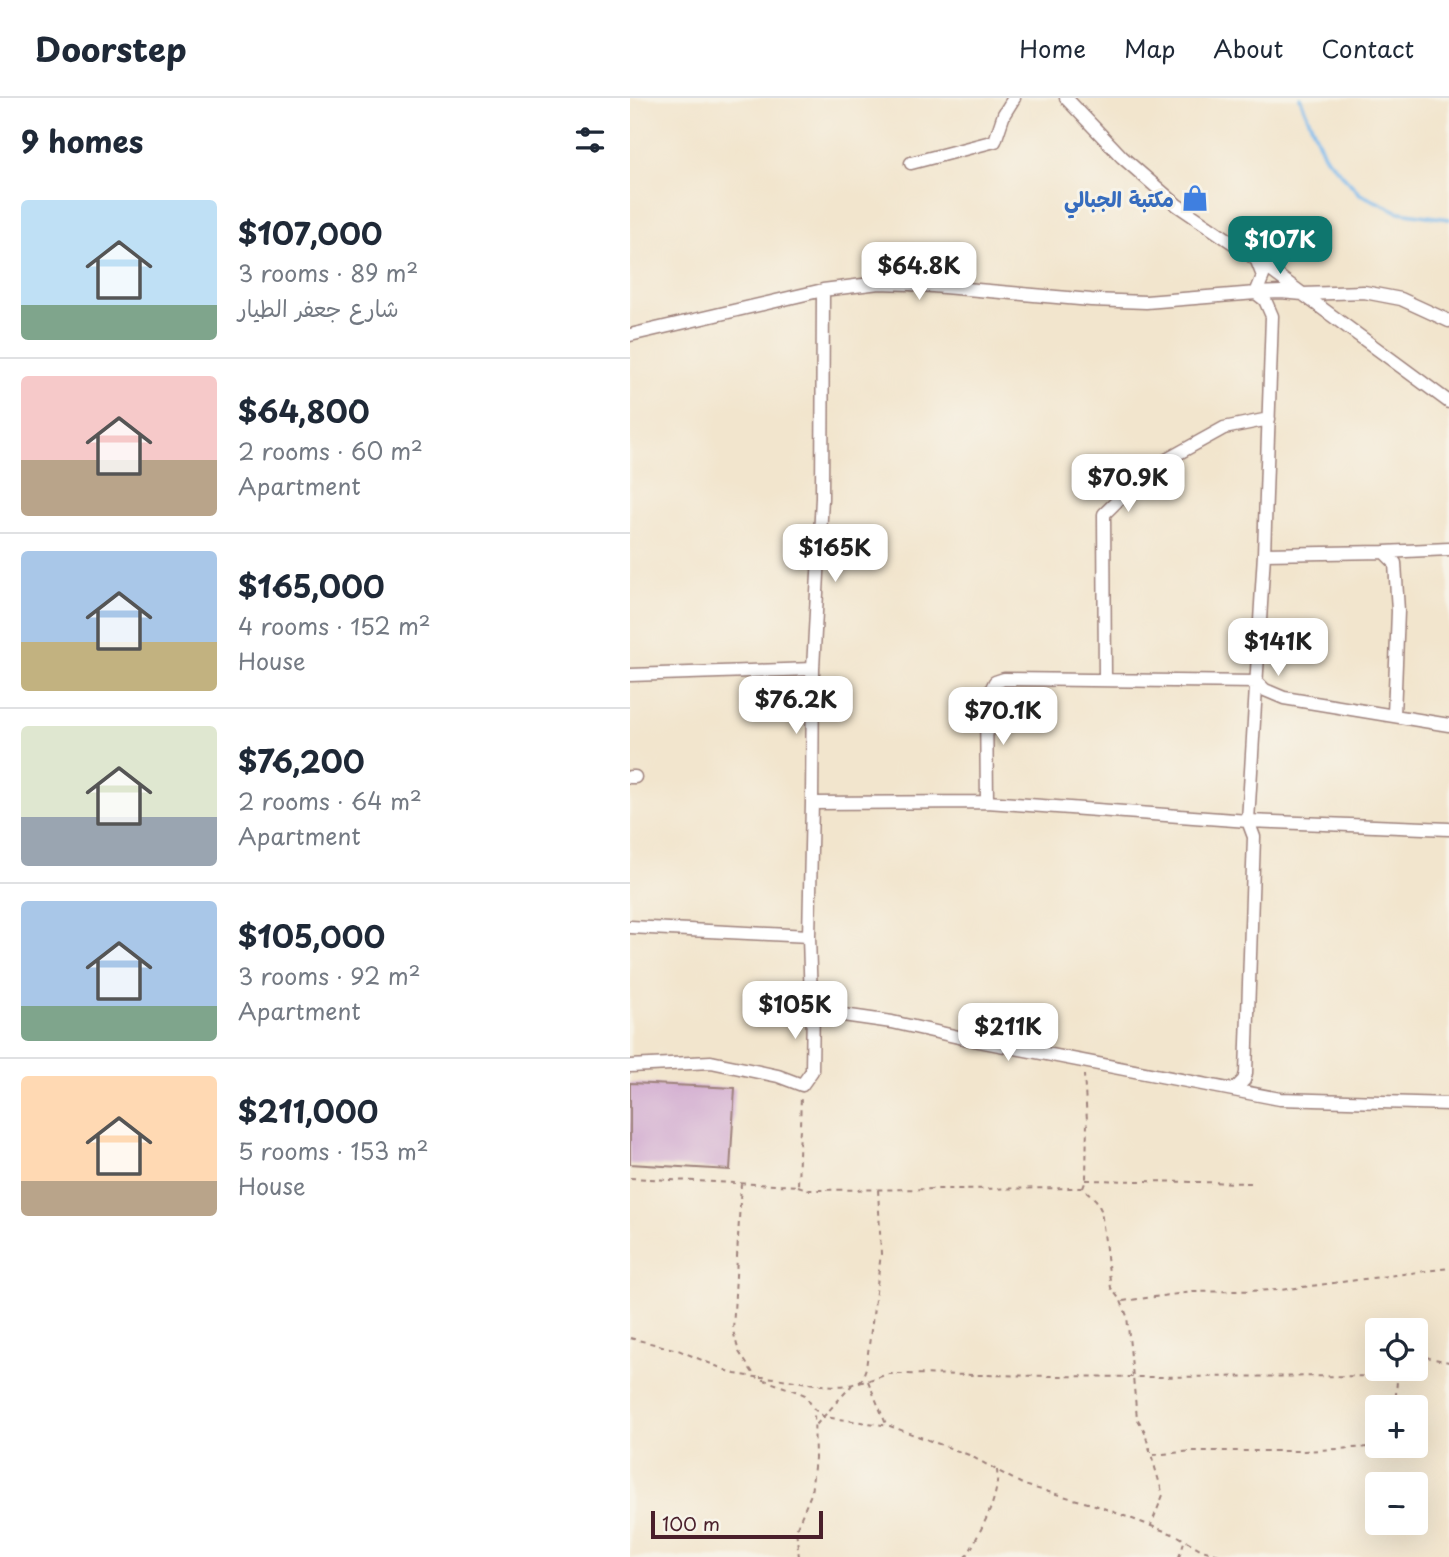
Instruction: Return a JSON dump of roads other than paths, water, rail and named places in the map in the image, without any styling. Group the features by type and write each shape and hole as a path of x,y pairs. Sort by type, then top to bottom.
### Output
{"street":[{"path":"911,163 995,141 1004,114 1014,98"},
{"path":"1066,98 1122,157 1177,205 1449,402"},
{"path":"1256,260 1263,276 1256,293"},
{"path":"630,335 823,290 879,283 1146,302 1256,293 1364,292 1401,299 1449,321"},
{"path":"630,1066 711,1062 778,1076 802,1085 812,1071 813,1006 809,936 813,669 822,498 823,290"},
{"path":"1235,1089 1244,1080 1246,1073 1254,837 1248,821 1264,554 1272,316 1265,300 1256,293"},
{"path":"1105,679 1104,514 1150,468 1224,428 1269,419"},
{"path":"1264,554 1449,549"},
{"path":"1384,552 1395,563 1397,571 1394,715"},
{"path":"630,676 813,669"},
{"path":"987,802 986,700 995,682 1004,679 1257,682 1265,690 1284,698 1449,725"},
{"path":"812,803 987,802 1248,821 1449,830"},
{"path":"630,927 809,936"},
{"path":"813,1006 829,1013 892,1022 963,1038 1292,1099 1449,1104"},
{"path":"1246,1073 1252,1086 1260,1094"}],"waterway":[{"path":"1300,98 1324,155 1360,194 1399,212 1449,219"}],"place":[{"name":"مكتبة الجبالي","path":"1195,198"}]}
